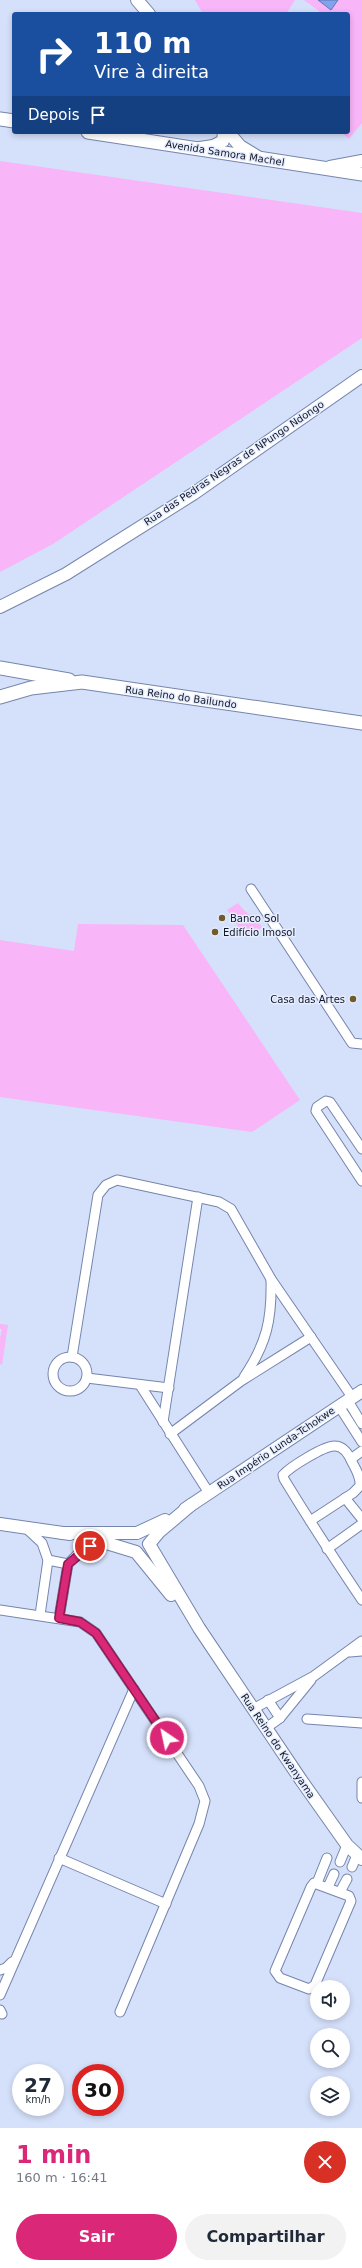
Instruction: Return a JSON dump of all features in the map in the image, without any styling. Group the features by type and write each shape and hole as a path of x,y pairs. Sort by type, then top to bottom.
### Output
{"main road":[{"path":"0,119 12,121"},
{"name":"Avenida Samora Machel","path":"102,134 362,174"},
{"path":"0,668 82,682"},
{"name":"Rua Reino do Bailundo","path":"0,697 31,688 82,682 362,723"}],"street":[{"path":"137,0 147,12"},
{"path":"200,148 213,146 223,141 224,134"},
{"path":"230,134 240,146 263,159"},
{"path":"321,168 362,161"},
{"name":"Rua das Pedras Negras de NPungo Ndongo","path":"0,607 66,574 193,494 362,376"},
{"path":"251,889 352,1043 362,1044"},
{"path":"362,1149 330,1102 326,1101 317,1107 316,1111 362,1181"},
{"path":"72,1357 98,1194 106,1185 117,1180 198,1197 218,1202 230,1209 271,1279 311,1337 350,1399 362,1424"},
{"path":"163,1422 198,1197"},
{"path":"242,1381 256,1360 265,1341 272,1308 271,1279"},
{"path":"170,1434 242,1381 311,1337"},
{"path":"72,1357 84,1363 87,1378 85,1383 76,1391 69,1392 56,1385 52,1374 53,1368 58,1361 63,1358 72,1357"},
{"path":"87,1378 169,1388"},
{"path":"140,1385 209,1493"},
{"path":"350,1399 362,1442"},
{"name":"Rua Império Lunda-Tchokwe","path":"62,1533 137,1533 154,1526 191,1505 350,1399"},
{"path":"310,1521 357,1490 360,1486 359,1476 351,1459 344,1449 329,1446 284,1475 310,1521 327,1549 362,1600"},
{"path":"351,1459 362,1451"},
{"path":"345,1498 362,1519"},
{"name":"Rua Império Lunda-Tchokwe","path":"0,1524 62,1533 103,1541 136,1552 144,1551 159,1532 191,1505"},
{"path":"327,1549 362,1524"},
{"path":"27,1529 42,1543 48,1560 40,1616"},
{"path":"136,1552 130,1544 131,1537 137,1533 142,1533 147,1536 149,1544"},
{"path":"59,1618 68,1564 82,1551 103,1541"},
{"name":"Rua Reino do Kwanyama","path":"149,1544 199,1628 253,1709 347,1845 359,1857"},
{"name":"Rua Reino do Kwanyama","path":"136,1552 199,1628"},
{"path":"48,1560 68,1564"},
{"path":"0,1610 80,1622 96,1633 199,1786 205,1801 204,1813 120,2012"},
{"path":"253,1709 314,1676 350,1652 362,1641"},
{"path":"350,1652 362,1651 360,1647 362,1641"},
{"path":"266,1728 280,1718 314,1676"},
{"path":"0,1995 14,1959 134,1689"},
{"path":"268,1700 280,1718"},
{"path":"307,1719 362,1723"},
{"path":"362,1782 362,1798"},
{"path":"340,1862 347,1845"},
{"path":"352,1867 359,1857"},
{"path":"59,1858 166,1904"},
{"path":"316,1883 348,1896 351,1901 314,1986 309,1989 280,1978 275,1971 311,1887 316,1883 328,1858"},
{"path":"328,1887 334,1874"},
{"path":"340,1892 346,1879"},
{"path":"0,1970 6,1968 14,1959"}],"shaded area":[{"path":"195,0 295,0 287,12 202,12"},
{"path":"304,0 362,0 362,123 349,139 343,134 350,134 350,12 320,12"},
{"path":"0,161 362,213 362,338 53,544 0,572"},
{"path":"238,903 244,910 256,919 262,927 246,938 227,910"},
{"path":"78,924 183,925 300,1100 252,1132 0,1097 0,940 74,951"},
{"path":"0,1324 8,1325 2,1365 0,1364 0,1338 2,1329 0,1329"}],"water":[{"path":"318,0 338,0 331,10"}],"place":[{"name":"Banco Sol","path":"222,918"},
{"name":"Edifício Imosol","path":"215,932"},
{"name":"Casa das Artes","path":"353,999"}],"route":[{"path":"90,1546 68,1564 59,1618 80,1622 89,1626 96,1633 167,1738"}]}
